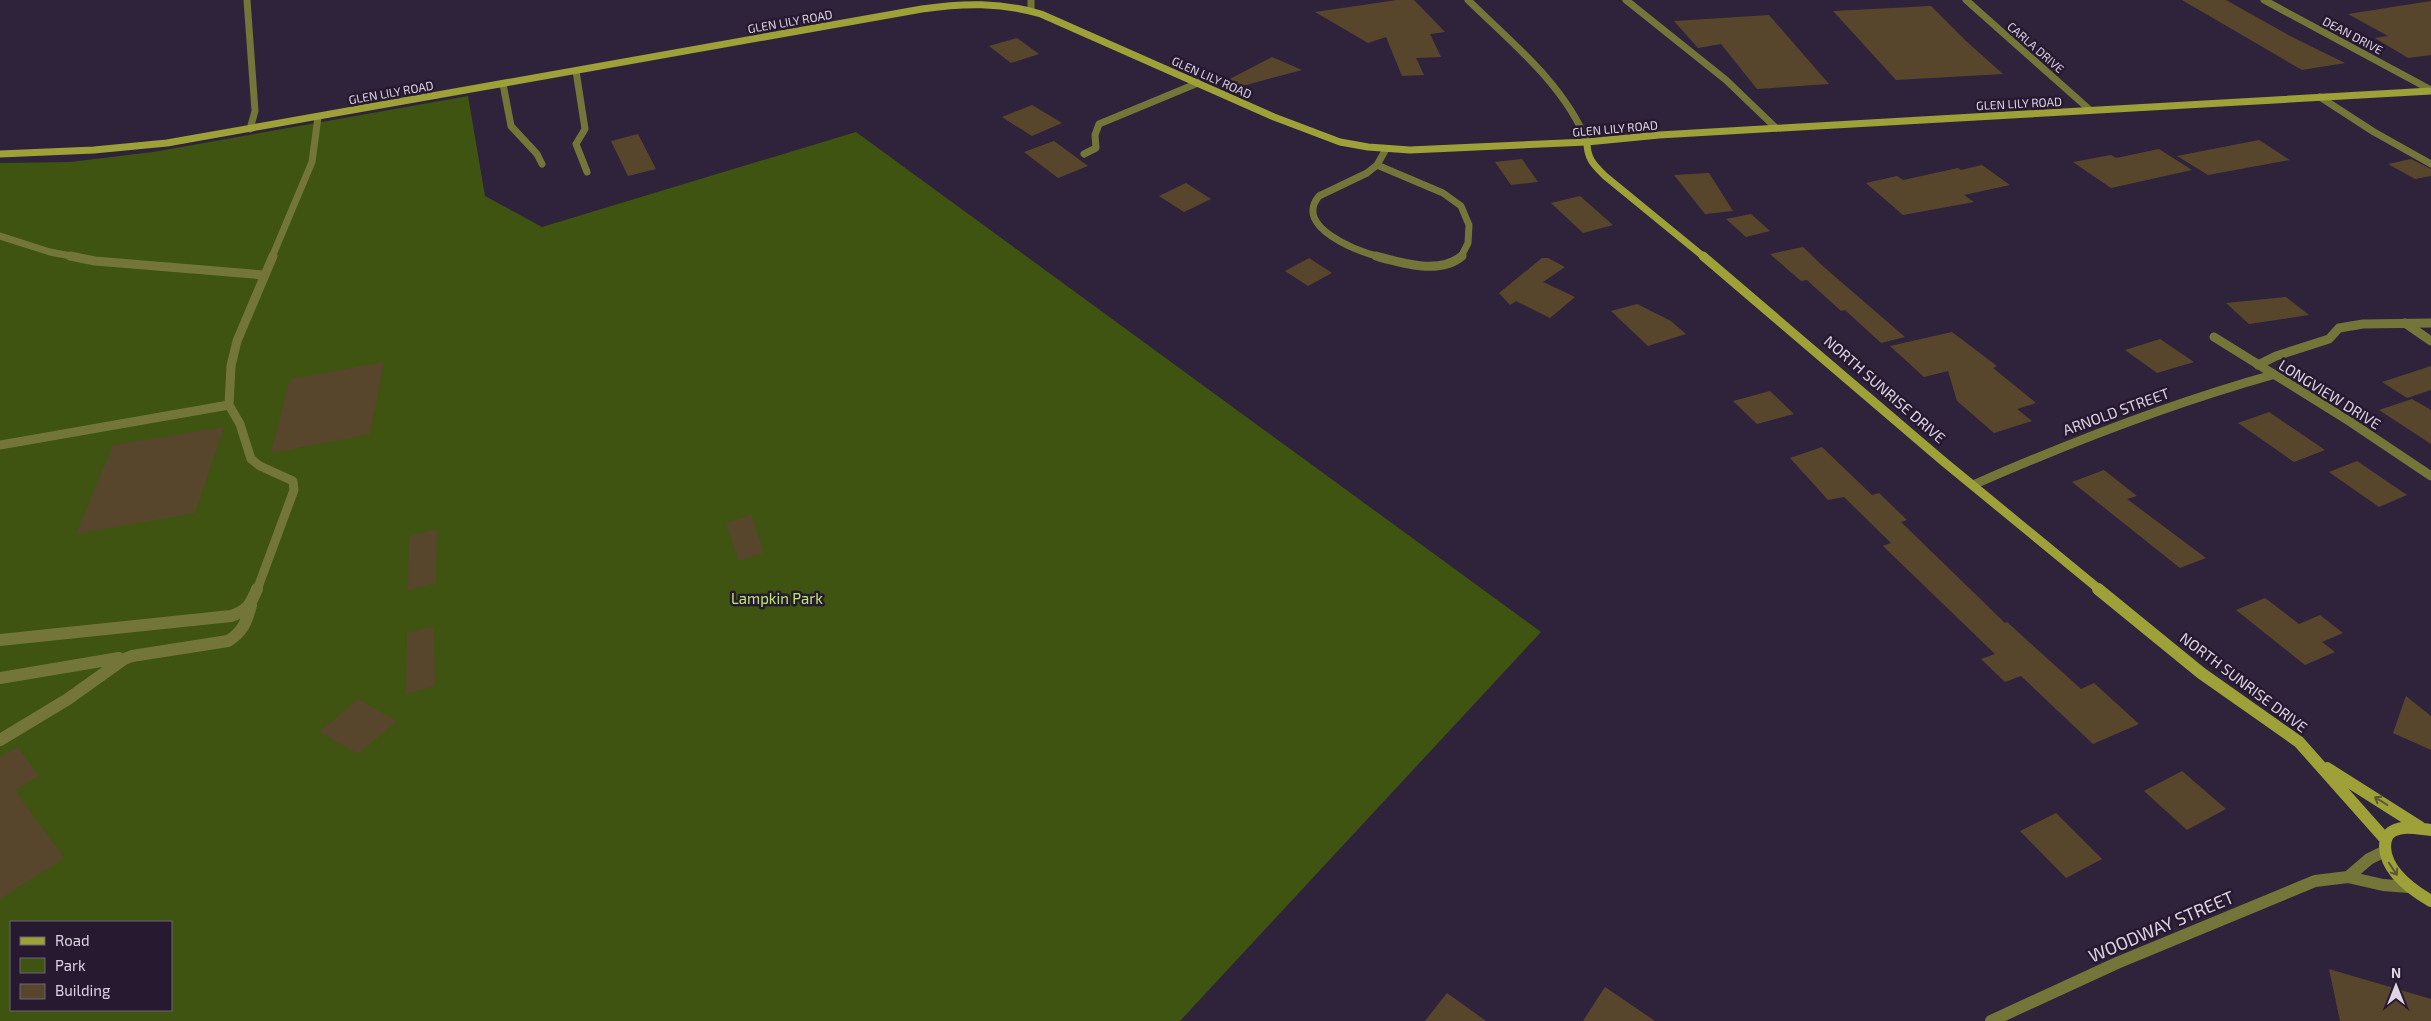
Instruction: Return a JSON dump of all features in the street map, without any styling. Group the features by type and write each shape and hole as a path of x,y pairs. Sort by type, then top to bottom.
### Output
{"street":[{"path":"247,0 255,111 250,129"},
{"path":"1031,0 1031,10"},
{"name":"NORTH SUNRISE DRIVE","path":"1468,0 1552,86 1584,130 1590,161 1605,176 1698,252 1973,485 2201,673 2229,695 2260,712 2299,742 2324,766 2427,829"},
{"path":"1626,0 1731,85 1776,128"},
{"name":"CARLA DRIVE","path":"1966,0 2090,110"},
{"name":"DEAN DRIVE","path":"2264,0 2431,90"},
{"name":"GLEN LILY ROAD","path":"0,154 130,147 250,129 951,5 1002,4 1031,10 1274,117 1340,142 1386,149 1410,150 1587,142 1776,128 2431,90"},
{"path":"576,70 585,129 576,144 588,172"},
{"path":"1084,154 1096,148 1097,140 1095,135 1099,124 1198,83"},
{"path":"502,84 508,118 514,131 540,154 542,164"},
{"path":"2320,97 2374,132 2431,164"},
{"path":"0,678 228,641 240,635 246,626 251,606 294,490 293,481 260,466 251,459 240,424 229,406 231,366 237,341 312,162 318,117"},
{"path":"1376,166 1440,191 1461,205 1467,214 1470,230 1467,249 1460,259 1444,265 1420,266 1396,263 1333,237 1314,220 1311,210 1314,201 1325,191 1376,166 1386,149"},
{"path":"0,236 56,254 95,261 264,275"},
{"path":"2405,323 2431,341"},
{"path":"2258,365 2276,356 2329,339 2339,328 2363,324 2431,323"},
{"name":"LONGVIEW DRIVE","path":"2214,337 2272,375 2349,421 2431,476"},
{"name":"ARNOLD STREET","path":"1973,485 2096,432 2220,389 2272,375"},
{"path":"0,445 229,406"},
{"path":"0,640 71,631 231,616 243,612 251,606"},
{"path":"0,740 78,692 110,667 132,656"},
{"name":"NORTH SUNRISE DRIVE","path":"2324,766 2337,786 2385,845"},
{"name":"NORTH SUNRISE DRIVE","path":"2427,829 2398,828 2388,834 2385,845 2386,858 2395,873 2409,887 2431,901"},
{"path":"2348,877 2385,845"},
{"name":"WOODWAY STREET","path":"1992,1021 2046,994 2222,918 2315,881 2348,877 2383,885 2409,887"}],"green space":[{"name":"Lampkin Park","path":"468,96 485,196 542,227 856,132 1541,632 1180,1021 0,1021 0,163 70,162 153,152"}],"building":[{"path":"1397,0 1414,0 1445,32 1430,34 1441,57 1416,58 1424,75 1402,76 1386,37 1368,43 1315,12"},
{"path":"2182,0 2226,0 2292,37 2345,63 2302,70"},
{"path":"2431,1 2431,55 2408,58 2375,38 2388,36 2348,14"},
{"path":"1931,6 2003,74 1896,80 1833,11"},
{"path":"1769,15 1829,84 1757,89 1721,44 1698,48 1674,21"},
{"path":"1017,38 1039,54 1011,63 989,46"},
{"path":"1272,57 1302,70 1227,90 1224,82"},
{"path":"1032,105 1062,123 1032,136 1002,117"},
{"path":"638,134 656,169 628,176 611,141"},
{"path":"2259,140 2290,160 2208,175 2177,156"},
{"path":"1054,141 1088,166 1058,178 1024,152"},
{"path":"2159,149 2192,170 2111,188 2073,162 2111,155 2116,158"},
{"path":"1522,159 1538,182 1511,185 1495,162"},
{"path":"2411,159 2431,169 2431,176 2415,179 2388,164"},
{"path":"1982,165 2010,185 1964,195 1974,202 1903,215 1866,183 1897,176 1903,180 1958,168 1961,170"},
{"path":"1709,173 1733,211 1705,214 1674,175"},
{"path":"1186,183 1211,199 1184,212 1159,196"},
{"path":"1580,196 1613,225 1583,233 1551,203"},
{"path":"1751,214 1770,231 1746,237 1726,219"},
{"path":"1803,247 1905,337 1881,343 1845,310 1841,311 1807,280 1801,281 1770,254"},
{"path":"1309,258 1332,273 1308,286 1285,271"},
{"path":"1542,258 1548,258 1565,267 1543,282 1575,297 1550,318 1516,301 1510,305 1499,293"},
{"path":"2286,297 2309,315 2249,324 2226,303"},
{"path":"1637,304 1671,321 1686,334 1648,346 1611,311"},
{"path":"1952,332 1997,366 1993,368 2036,403 2017,409 2032,421 1994,433 1957,401 1948,371 1924,377 1890,346"},
{"path":"2160,339 2194,362 2157,373 2125,350"},
{"path":"384,362 370,434 271,453 290,379"},
{"path":"2431,366 2431,390 2407,398 2382,382"},
{"path":"1770,391 1794,414 1757,424 1733,401"},
{"path":"2412,399 2431,410 2431,444 2379,410"},
{"path":"2269,412 2325,450 2294,462 2238,423"},
{"path":"224,427 195,513 76,534 113,445"},
{"path":"1822,447 1872,495 1879,493 1907,520 1901,522 2005,623 2007,622 2081,689 2094,683 2139,724 2093,744 2021,676 2005,682 1981,659 1995,654 1883,546 1891,543 1844,497 1828,500 1790,458"},
{"path":"2357,461 2407,495 2379,507 2329,472"},
{"path":"2104,470 2137,496 2127,499 2206,558 2180,568 2072,482"},
{"path":"751,515 764,553 739,561 726,523"},
{"path":"437,529 436,583 408,590 409,536"},
{"path":"2265,598 2299,624 2320,615 2343,633 2322,642 2335,652 2305,665 2236,610"},
{"path":"434,626 435,686 406,694 407,633"},
{"path":"2406,696 2431,716 2431,750 2393,733"},
{"path":"358,699 397,721 358,754 319,732"},
{"path":"18,747 39,776 15,790 64,858 0,899 0,757"},
{"path":"2182,771 2226,809 2187,830 2144,791"},
{"path":"2056,813 2102,859 2066,878 2020,831"},
{"path":"2329,969 2431,999 2431,1021 2340,1021"},
{"path":"1605,987 1655,1021 1583,1021"},
{"path":"1447,993 1486,1021 1425,1021"}]}
